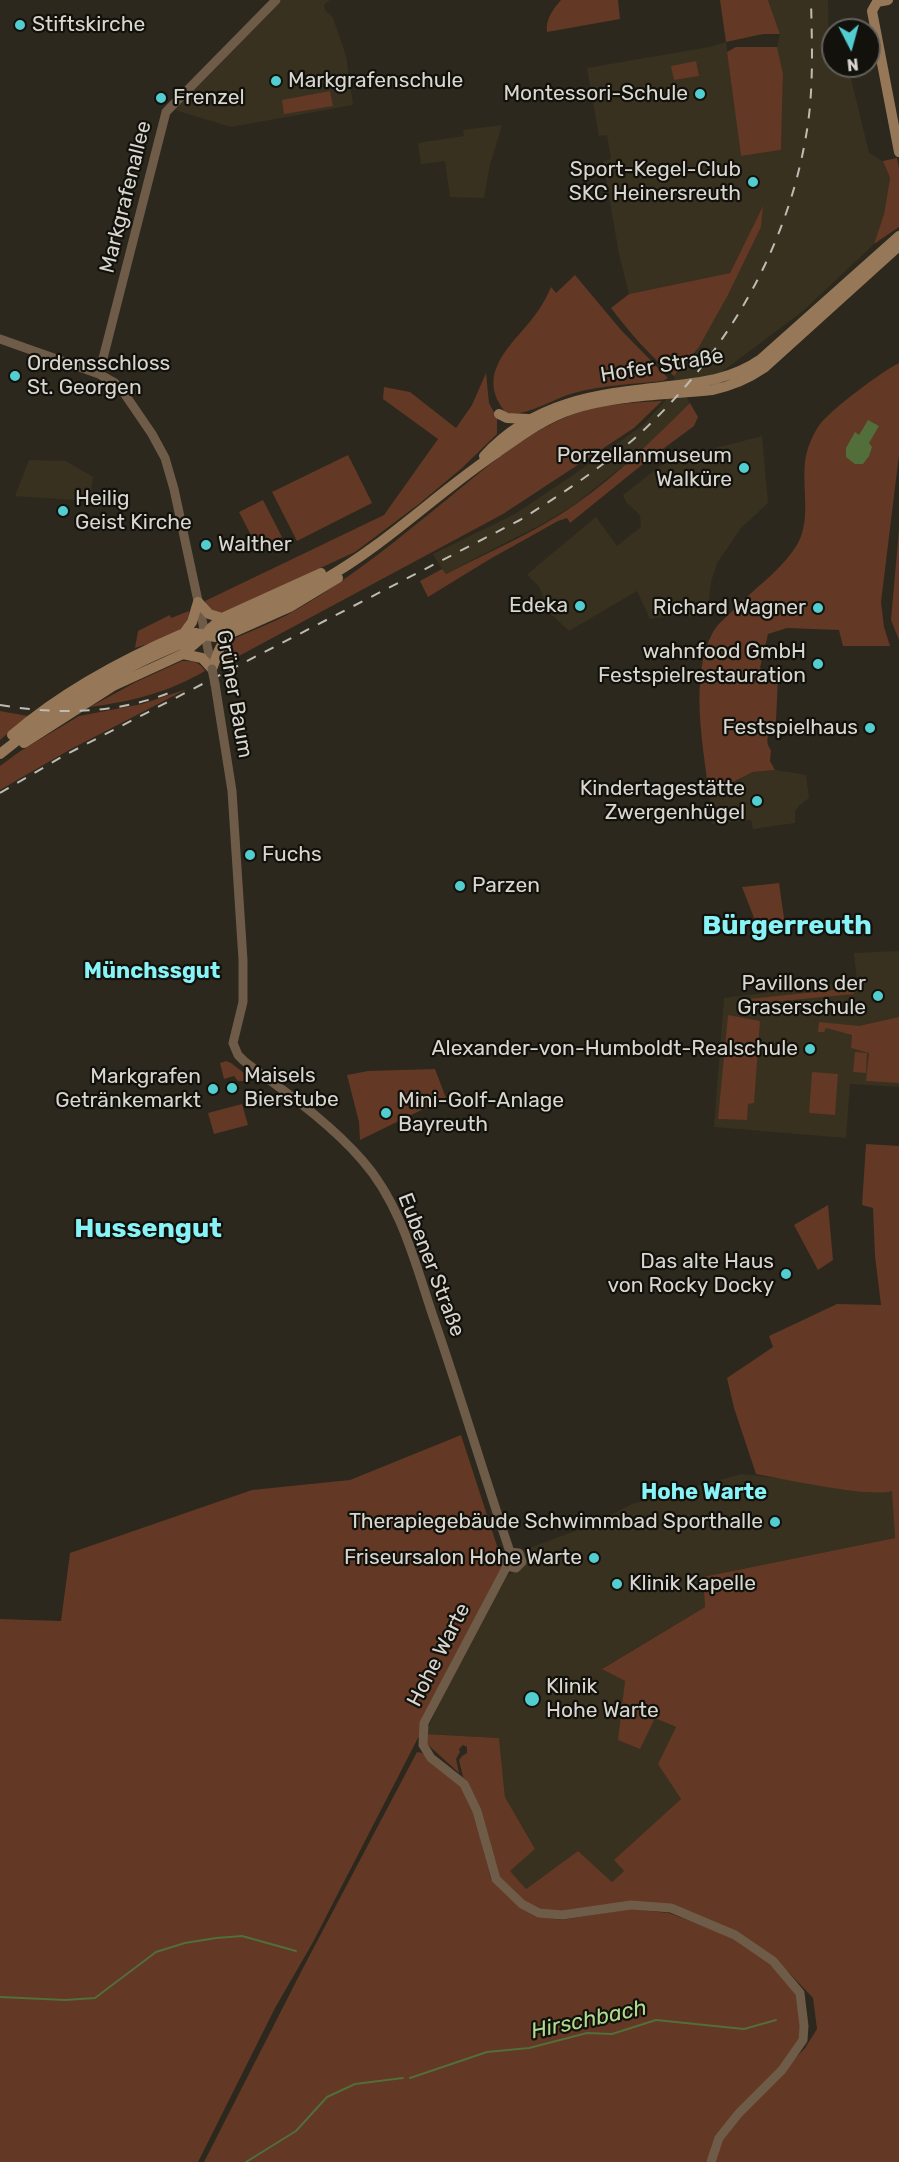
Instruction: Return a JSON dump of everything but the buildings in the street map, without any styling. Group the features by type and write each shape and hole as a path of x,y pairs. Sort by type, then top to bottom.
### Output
{"main road":[{"path":"888,0 872,6 899,152"},
{"name":"Hofer Straße","path":"474,467 493,446 531,418 575,400 609,393 712,381 739,373 761,359 899,236"},
{"name":"Hofer Straße","path":"202,635 287,599 363,555 414,517 474,467 530,429 573,409 605,401 712,390 751,377 897,250"},
{"path":"493,446 501,432 500,416 515,420 531,418"},
{"path":"0,755 113,686 183,654 222,618 345,561 363,555"},
{"path":"0,748 22,727 63,696 124,660 202,635 227,635 307,598 351,569 363,555"},
{"path":"198,602 209,614 222,618"},
{"path":"198,602 192,622 202,635"},
{"path":"0,755 38,725 98,685 149,658 202,635"},
{"path":"183,654 202,658 212,669 227,635"}],"street":[{"name":"Markgrafenallee","path":"99,374 166,112 276,0"},
{"name":"Grüner Baum","path":"0,339 99,374 115,383 152,434 165,458 174,489 198,602 202,635 212,669 232,791 243,1002 233,1048"},
{"name":"Eubener Straße","path":"233,1048 244,1061 337,1134 363,1161 392,1205 414,1258 510,1551"},
{"name":"Hohe Warte","path":"510,1551 519,1553 522,1562 516,1568 507,1566 504,1559 510,1551"},
{"name":"Hohe Warte","path":"507,1566 424,1723 422,1740 431,1758 464,1784 477,1812 496,1879 522,1904 539,1913 573,1915 631,1905 671,1908 735,1935 773,1961 800,1993 804,2026 802,2040 782,2070 739,2113 719,2138 711,2162"}],"shaded area":[{"name":"Markgrafenschule","path":"281,0 330,0 324,5 325,10 333,18 346,56 353,105 231,127 175,110"},
{"path":"561,0 618,0 620,19 547,32 548,19"},
{"path":"720,0 768,0 780,34 763,34 726,42"},
{"path":"768,0 828,0 828,18 821,18 821,78 851,78 869,153 883,161 890,178 884,214 874,244 803,311 687,398 690,403 641,452 575,504 548,521 445,574 433,554 515,514 573,475 643,425 675,390 674,376 699,347 728,295 761,227 762,208 730,273 629,294 619,254 603,161 611,159 607,135 599,136 587,68 726,42 741,156 781,150 783,73 777,47 780,34"},
{"path":"736,47 777,47 783,73 781,150 741,156 727,52"},
{"path":"696,61 699,76 674,80 671,66"},
{"path":"330,91 333,106 284,114 282,100"},
{"path":"502,125 490,165 484,198 450,197 445,161 421,164 418,143 464,136 463,130"},
{"path":"897,158 899,227 874,244 884,214 890,178 883,161"},
{"path":"763,206 761,227 728,295 699,347 674,376 641,344 611,308 629,294 730,273"},
{"path":"575,275 621,330 668,378 663,381 585,390 524,412 507,414 498,401 494,389 497,366 511,344 538,311 551,287 556,293"},
{"path":"899,363 899,455 881,602 884,627 890,646 843,646 839,630 787,628 768,634 760,668 778,678 776,721 770,725 767,741 771,750 770,761 775,770 753,772 709,794 701,733 700,690 701,669 713,632 777,569 798,543 805,514 806,457 810,442 820,424 858,391"},
{"path":"486,373 489,403 497,418 497,434 462,468 355,552 221,614 209,610 205,601 384,515 438,439 383,399 384,387 410,392 456,428 472,405"},
{"path":"662,401 634,428 503,514 224,664 225,650 233,639 287,615 341,582 526,438 576,413 613,405"},
{"path":"690,403 698,417 694,426 570,523 567,518 558,521 428,597 420,581 442,569 446,574 529,533 561,514 621,469"},
{"path":"868,420 879,426 869,443 872,447 869,456 863,464 855,464 846,457 846,448 855,432 859,435"},
{"path":"762,436 768,503 741,528 717,563 711,582 707,614 650,619 637,591 569,631 551,614 538,585 527,575 537,566 596,517 617,546 641,527 640,515 626,502 623,495 664,463"},
{"path":"348,455 372,503 297,541 272,492"},
{"path":"29,460 66,461 93,477 90,501 15,496"},
{"path":"263,500 282,537 258,549 239,512"},
{"path":"899,529 899,640 891,620"},
{"path":"189,611 183,626 177,632 135,648 138,631 170,615 171,618"},
{"path":"182,661 195,662 205,671 177,685 149,695 90,707 136,682"},
{"path":"187,689 71,749 0,790 0,766 79,716 142,704"},
{"path":"0,711 28,716 0,740"},
{"name":"Kindertagestätte Zwergenhügel","path":"775,770 806,775 809,798 795,811 795,823 753,829 751,820 712,824 709,794 754,772"},
{"path":"779,883 785,925 758,928 742,887"},
{"name":"Alexander-von-Humboldt-Realschule","path":"899,951 899,1087 850,1084 846,1138 714,1127 724,998 857,981 854,953"},
{"path":"853,988 854,994 740,1005 739,1000"},
{"path":"728,1015 760,1021 754,1103 748,1104 747,1120 718,1119"},
{"path":"899,1017 899,1083 866,1081 869,1053 851,1048 852,1035 826,1028 824,1032 818,1032 819,1022 859,1026"},
{"path":"855,1052 867,1053 866,1073 853,1072"},
{"path":"226,1061 249,1077 247,1081 238,1081 234,1076 224,1079 220,1063"},
{"name":"Mini-Golf-Anlage Bayreuth","path":"435,1069 446,1098 360,1140 359,1122 347,1075 368,1071"},
{"path":"812,1072 838,1074 835,1115 809,1113"},
{"path":"242,1104 248,1125 214,1134 208,1113"},
{"path":"866,1144 899,1146 899,2162 712,2162 722,2139 741,2115 805,2048 817,2029 813,1998 776,1959 671,1905 563,1912 539,1909 524,1900 499,1876 467,1781 463,1777 459,1760 467,1753 467,1747 463,1745 459,1749 460,1752 456,1759 459,1773 426,1743 425,1734 499,1738 505,1797 535,1849 510,1871 526,1889 578,1851 612,1882 624,1871 614,1860 681,1799 658,1764 676,1727 655,1718 640,1749 618,1740 625,1681 602,1669 705,1607 703,1577 895,1538 892,1491 846,1490 756,1474 734,1408 727,1378 773,1347 769,1336 837,1304 881,1305 875,1256 873,1208 862,1205"},
{"path":"828,1205 833,1260 818,1270 794,1225"},
{"path":"461,1435 500,1555 505,1564 422,1734 312,1944 275,2008 198,2162 0,2162 0,1619 61,1621 70,1553 252,1490 350,1480"},
{"name":"Klinik Hohe Warte","path":"741,1474 893,1491 895,1538 703,1577 705,1607 603,1668 625,1681 655,1717 676,1727 659,1764 681,1799 615,1860 624,1871 612,1882 578,1851 526,1889 509,1871 535,1849 505,1797 499,1738 425,1734 455,1669 508,1575 524,1567 524,1550 591,1525 632,1504"},
{"path":"417,1752 422,1753 462,1786 474,1813 491,1879 520,1906 537,1916 561,1920 631,1909 669,1913 734,1938 772,1965 796,1992 801,2022 799,2039 789,2057 736,2110 710,2162 204,2162"}],"waterway":[{"path":"0,1997 65,2000 95,1998 156,1952 185,1943 216,1938 242,1936 296,1951"},
{"name":"Hirschbach","path":"410,2078 487,2052 529,2048 587,2033 612,2034 656,2020 744,2029 776,2020"},
{"name":"Hirschbach","path":"246,2162 296,2131 327,2097 355,2084 403,2078"}],"railway":[{"path":"0,793 65,755 520,520 586,476 648,426 677,396 729,329 769,256 785,217 797,177 809,119 812,68 811,0"},
{"path":"0,705 44,710 88,710 131,704 174,691"}],"place":[{"name":"Stiftskirche","path":"20,25"},
{"name":"Markgrafenschule","path":"276,81"},
{"name":"Montessori-Schule","path":"700,94"},
{"name":"Frenzel","path":"161,98"},
{"name":"Sport-Kegel-Club SKC Heinersreuth","path":"753,182"},
{"name":"Ordensschloss St. Georgen","path":"15,376"},
{"name":"Porzellanmuseum Walküre","path":"744,468"},
{"name":"Heilig Geist Kirche","path":"63,511"},
{"name":"Walther","path":"206,545"},
{"name":"Edeka","path":"580,606"},
{"name":"Richard Wagner","path":"818,608"},
{"name":"wahnfood GmbH Festspielrestauration","path":"818,664"},
{"name":"Festspielhaus","path":"870,728"},
{"name":"Kindertagestätte Zwergenhügel","path":"757,801"},
{"name":"Fuchs","path":"250,855"},
{"name":"Parzen","path":"460,886"},
{"name":"Pavillons der Graserschule","path":"878,996"},
{"name":"Alexander-von-Humboldt-Realschule","path":"810,1049"},
{"name":"Maisels Bierstube","path":"232,1088"},
{"name":"Markgrafen Getränkemarkt","path":"213,1089"},
{"name":"Mini-Golf-Anlage Bayreuth","path":"386,1113"},
{"name":"Das alte Haus von Rocky Docky","path":"786,1274"},
{"name":"Therapiegebäude Schwimmbad Sporthalle","path":"775,1522"},
{"name":"Friseursalon Hohe Warte","path":"594,1558"},
{"name":"Klinik Kapelle","path":"617,1584"},
{"name":"Klinik Hohe Warte","path":"532,1699"}],"district":[{"name":"Bürgerreuth","path":"787,926"},
{"name":"Münchssgut","path":"152,972"},
{"name":"Hussengut","path":"148,1229"},
{"name":"Hohe Warte","path":"704,1493"}]}
